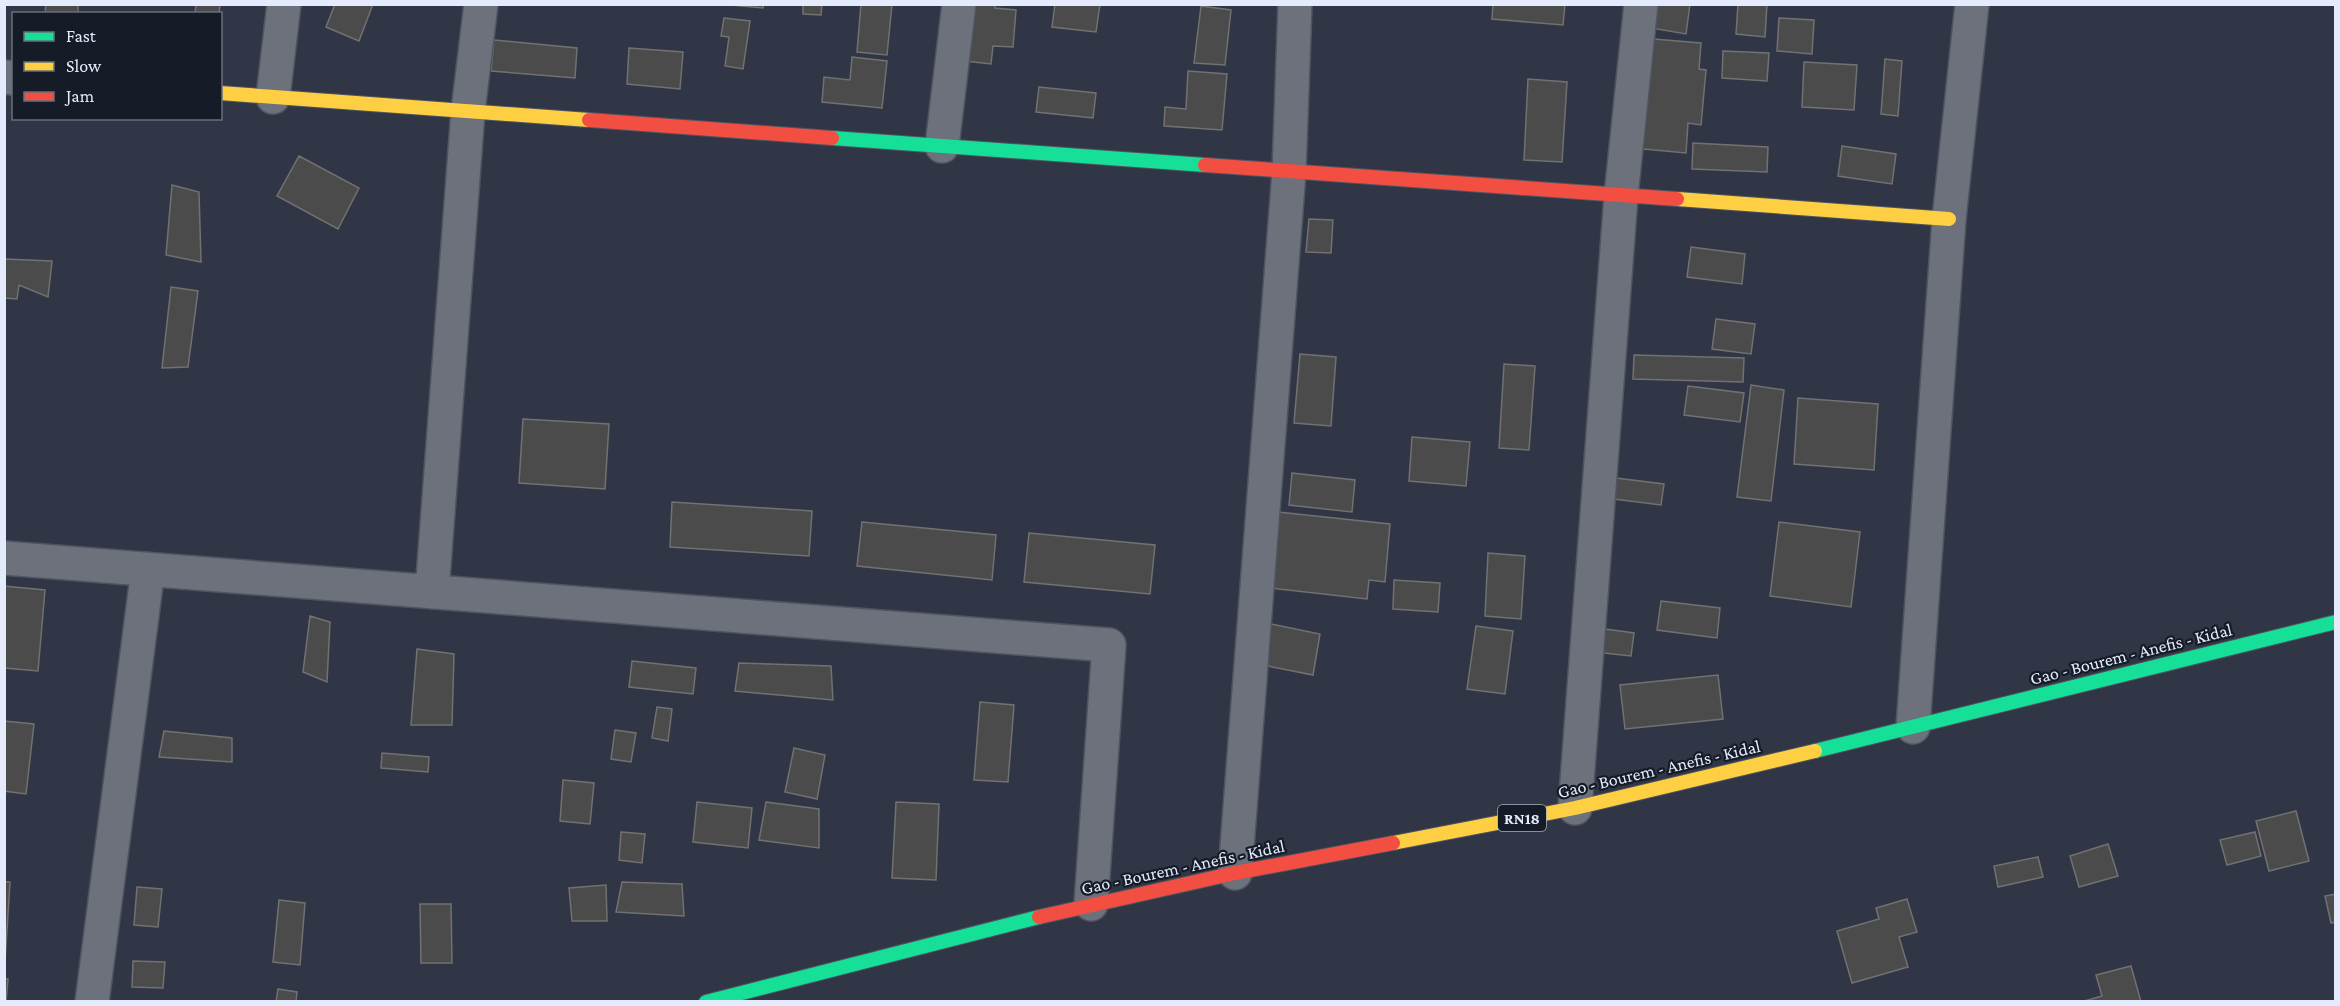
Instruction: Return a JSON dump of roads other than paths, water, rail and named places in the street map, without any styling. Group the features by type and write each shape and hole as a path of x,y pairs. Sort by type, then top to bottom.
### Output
{"street":[{"path":"273,97 284,4"},
{"path":"432,592 468,111 481,4"},
{"path":"942,146 959,4"},
{"path":"1235,873 1288,172 1295,4"},
{"path":"1575,808 1621,196 1641,4"},
{"path":"1913,727 1949,219 1972,4"},
{"path":"222,93 1949,219"},
{"path":"4,558 1109,645 1091,904"},
{"path":"92,1002 148,569"},
{"name":"Gao - Bourem - Anefis - Kidal","path":"706,1002 1091,904 1235,873 1575,808 2336,622"}]}
